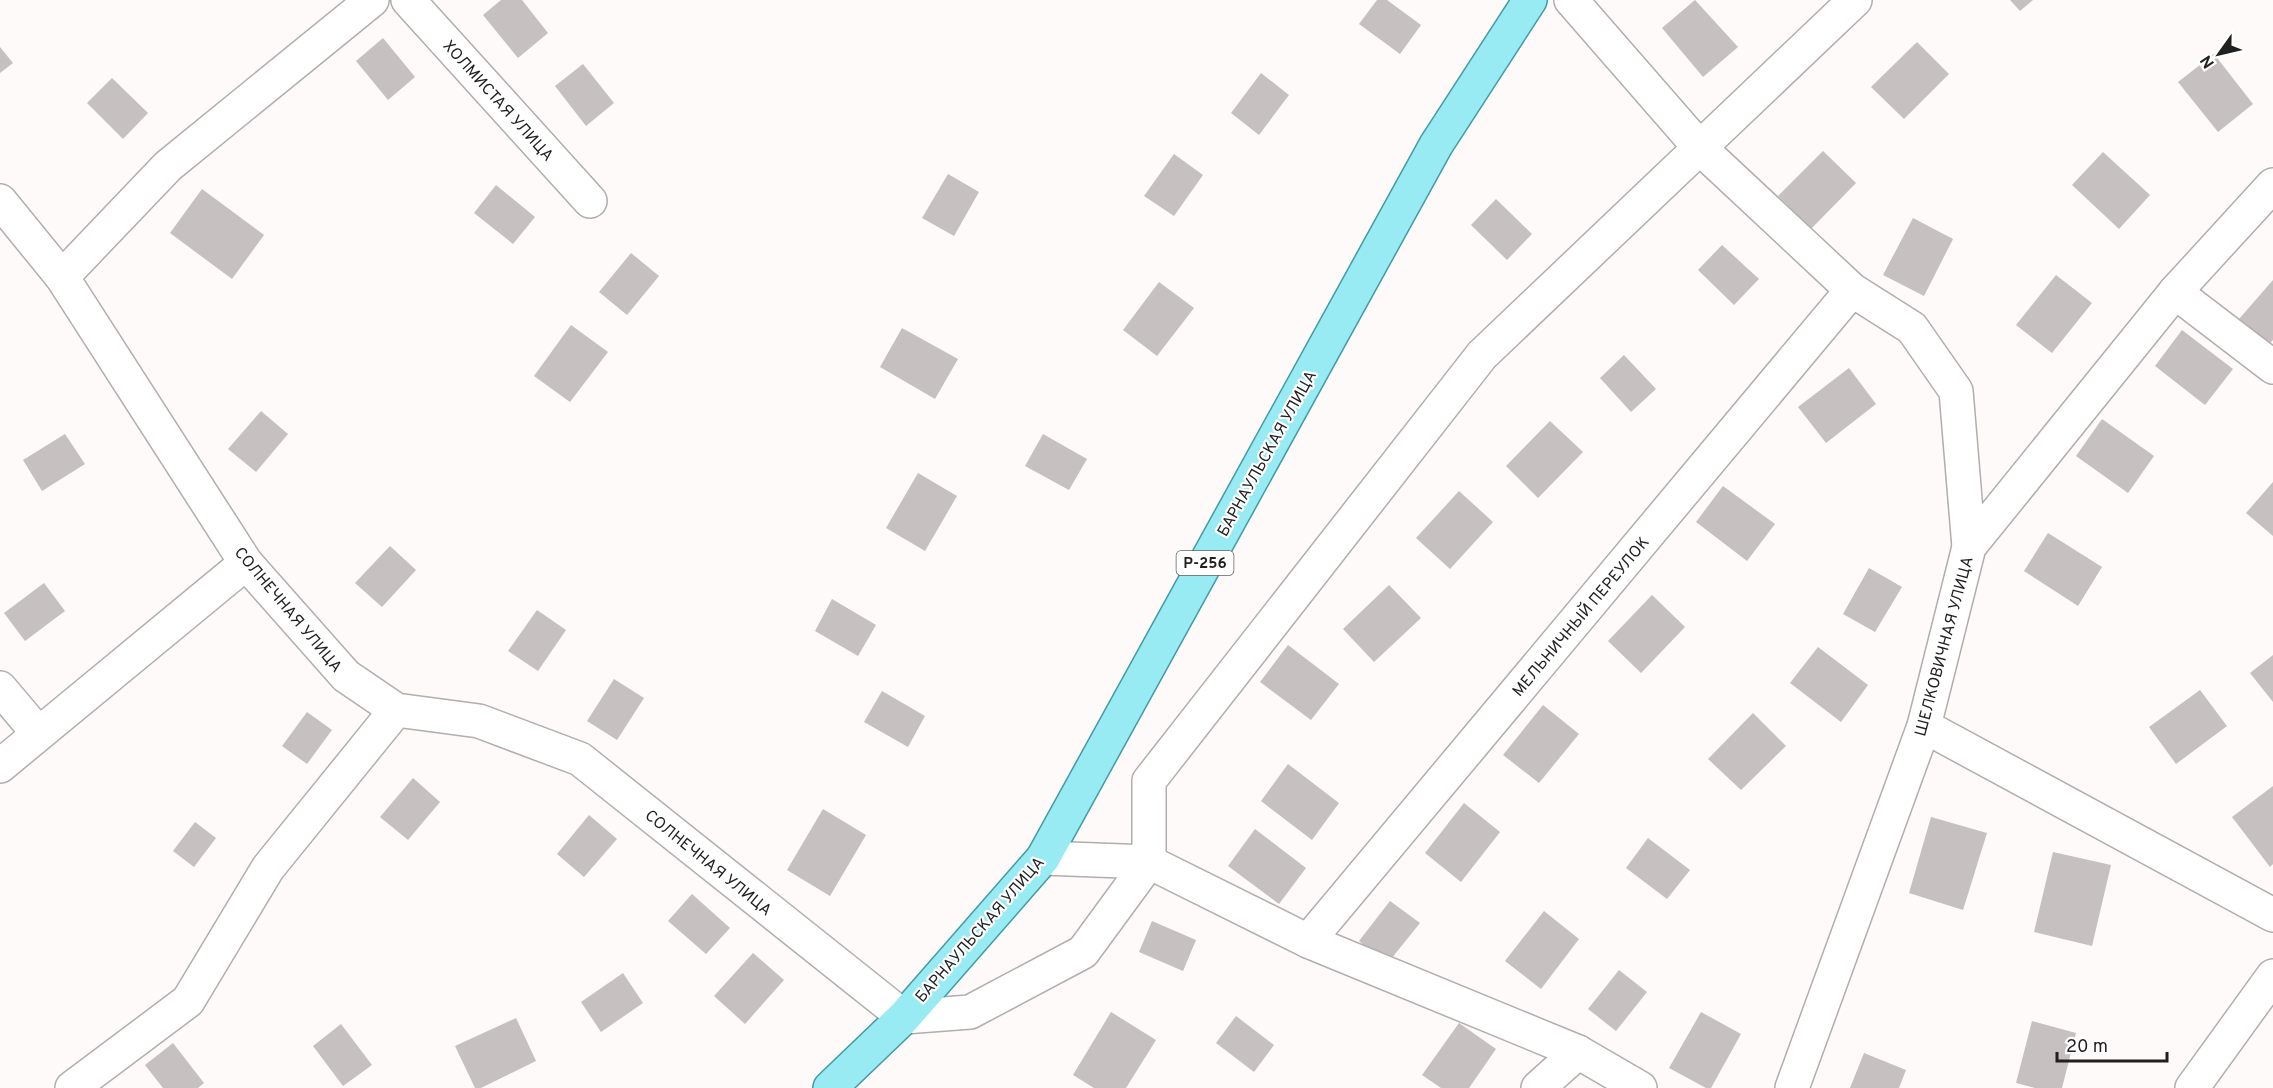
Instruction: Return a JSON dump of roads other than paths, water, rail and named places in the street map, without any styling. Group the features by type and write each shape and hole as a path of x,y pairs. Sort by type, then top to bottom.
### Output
{"main road":[{"name":"БАРНАУЛЬСКАЯ УЛИЦА","path":"830,1088 904,1017 1043,858 1436,145 1530,0"}],"street":[{"path":"62,278 168,166 372,0"},
{"name":"ХОЛМИСТАЯ УЛИЦА","path":"408,0 590,201"},
{"path":"1571,0 1700,148 1852,291 1912,328 1956,391 1969,547"},
{"path":"904,1017 970,1012 1083,952 1149,862 1149,781 1482,355 1855,0"},
{"name":"ШЕЛКОВИЧНАЯ УЛИЦА","path":"1792,1088 1924,726 1969,547 2175,292 2273,185"},
{"name":"СОЛНЕЧНАЯ УЛИЦА","path":"0,201 62,278 246,563 346,676 396,710 479,721 580,759 904,1017"},
{"name":"МЕЛЬНИЧНЫЙ ПЕРЕУЛОК","path":"1308,941 1852,291"},
{"path":"2175,292 2273,367"},
{"path":"0,766 246,563"},
{"path":"0,688 38,733"},
{"path":"72,1088 188,1000 268,868 396,710"},
{"path":"1924,726 2273,915"},
{"path":"1043,858 1149,862 1308,941 1578,1052 1640,1088"},
{"path":"2192,1088 2273,976"},
{"path":"1538,1088 1578,1052"}]}
